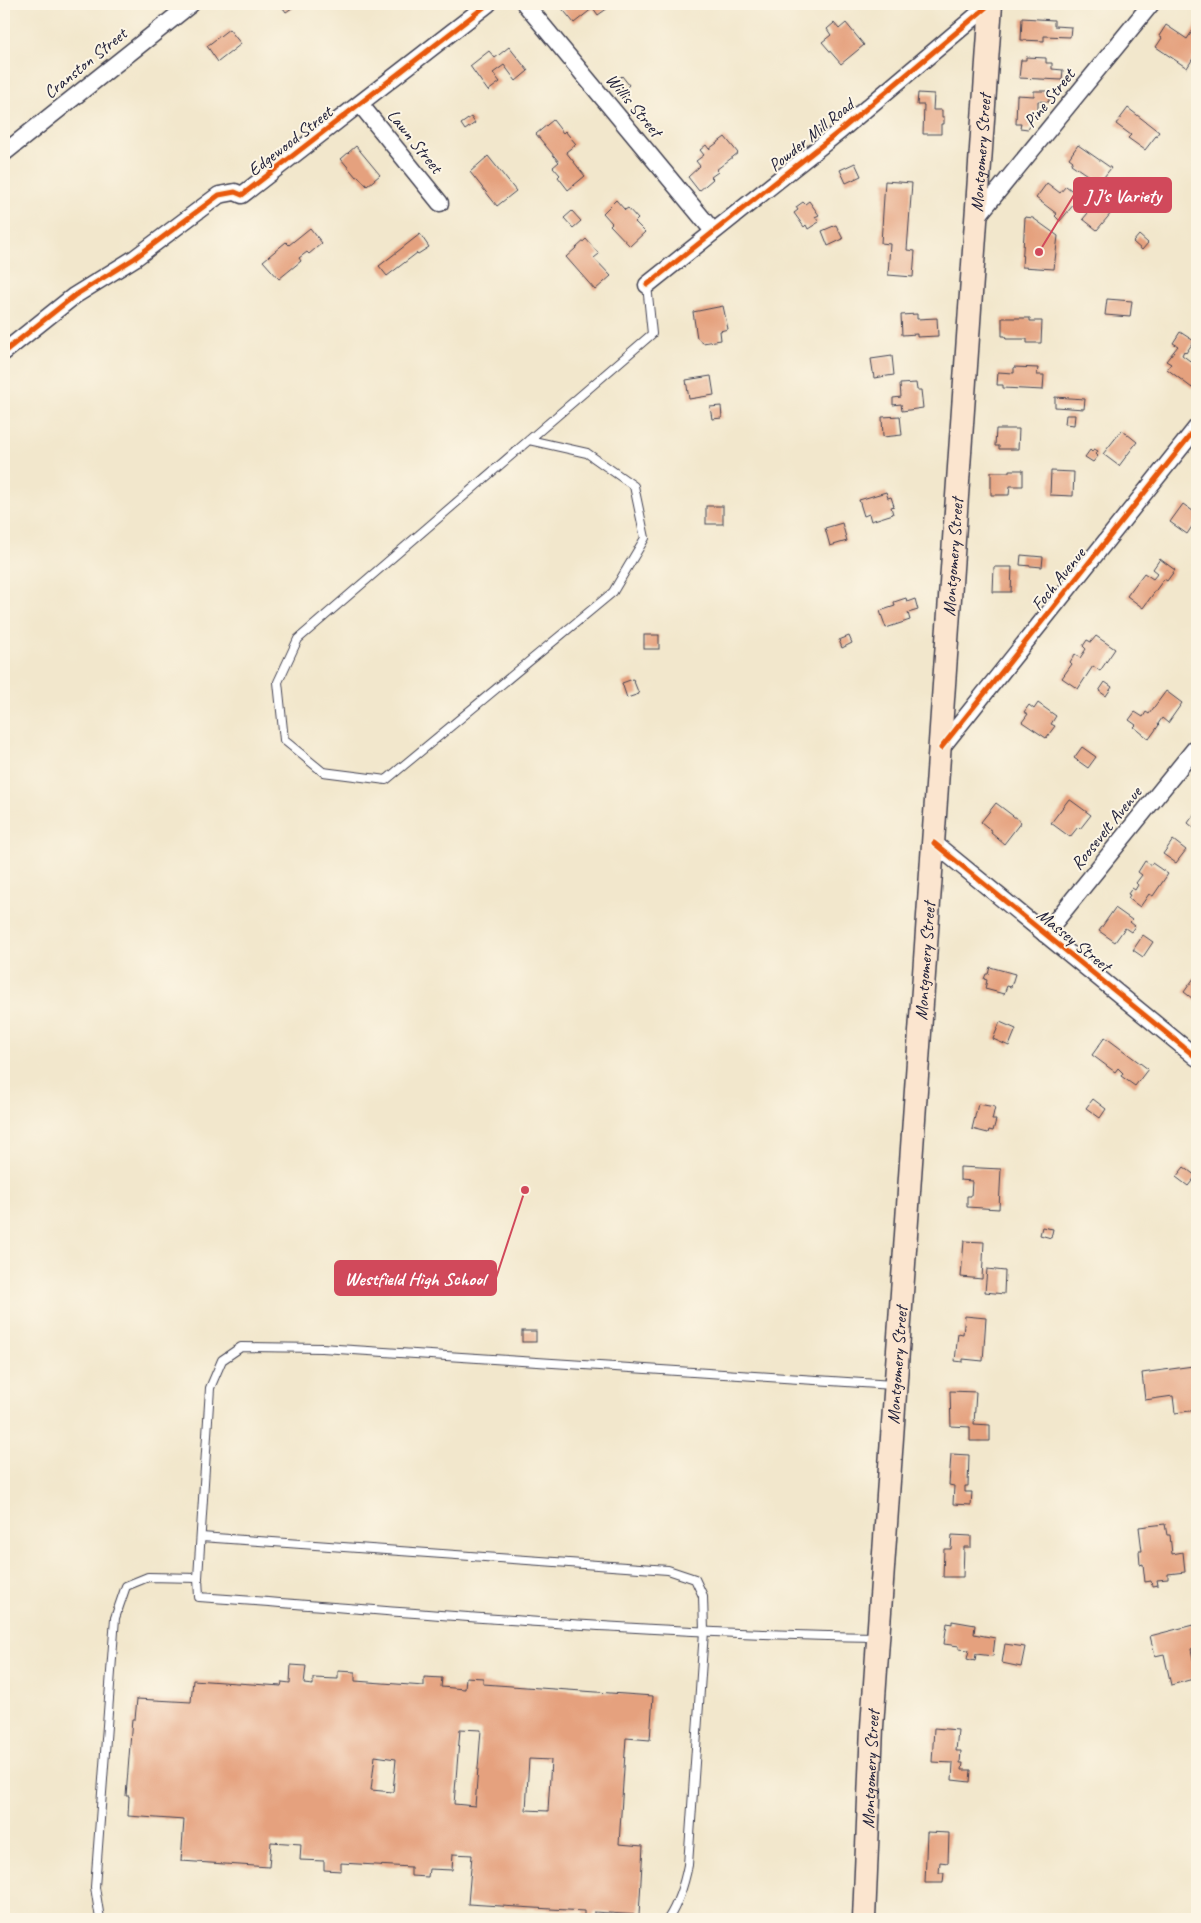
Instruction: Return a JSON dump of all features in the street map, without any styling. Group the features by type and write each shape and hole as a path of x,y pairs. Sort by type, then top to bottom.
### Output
{"main road":[{"name":"Montgomery Street","path":"864,1919 872,1727 991,4"}],"street":[{"name":"Cranston Street","path":"4,153 191,4"},
{"name":"Edgewood Street","path":"4,352 74,296 134,258 219,195 235,192 242,195 488,4"},
{"name":"Willis Street","path":"525,4 713,231"},
{"name":"Powder Mill Road","path":"647,285 841,130 991,4"},
{"name":"Pine Street","path":"977,217 1151,4"},
{"name":"Lawn Street","path":"360,104 440,203"},
{"name":"Foch Avenue","path":"940,748 1197,427"},
{"name":"Roosevelt Avenue","path":"1045,934 1197,746"},
{"name":"Massey Street","path":"934,843 1197,1058"}],"lane":[{"path":"529,440 587,454 634,486 645,538 613,592 386,780 323,772 284,740 278,682 298,639 652,334 647,285"},
{"path":"879,1637 789,1636 704,1632 199,1597 198,1578 210,1388 222,1360 241,1347 331,1349 896,1386"},
{"path":"201,1537 668,1570 694,1579 703,1596 704,1632 688,1865 684,1888 668,1919"},
{"path":"100,1919 94,1887 115,1618 126,1586 148,1577 198,1578"}],"building":[{"path":"280,4 298,4 286,12"},
{"path":"563,4 605,4 608,8 598,15 593,8 574,23 560,6"},
{"path":"1022,18 1054,20 1054,26 1071,27 1070,37 1044,36 1044,41 1021,40"},
{"path":"834,23 839,29 846,23 864,45 841,64 822,42 831,35 827,29"},
{"path":"1197,24 1197,52 1187,68 1156,47 1162,38 1159,36 1166,25 1187,39"},
{"path":"229,29 241,44 218,62 207,46"},
{"path":"509,47 528,71 516,81 504,65 493,73 500,82 488,91 470,66 489,51 495,58"},
{"path":"1026,57 1046,58 1046,63 1052,63 1052,69 1063,70 1062,80 1019,78 1021,60 1026,60"},
{"path":"622,76 629,85 622,92 614,83"},
{"path":"1034,91 1049,91 1049,102 1038,101 1038,112 1032,112 1031,125 1028,129 1020,128 1021,124 1016,124 1017,95 1034,96"},
{"path":"918,93 934,94 933,110 942,110 942,117 944,117 944,124 941,124 941,134 923,134 924,105 917,105"},
{"path":"1128,108 1159,132 1145,150 1128,138 1131,135 1116,124"},
{"path":"471,117 475,123 465,130 461,124"},
{"path":"553,120 563,133 565,131 576,144 566,152 585,176 568,190 553,167 559,162 536,134"},
{"path":"725,137 738,153 716,170 718,172 711,177 713,179 699,191 688,177 700,166 696,161 704,155 700,150 706,145 709,149"},
{"path":"1078,145 1111,168 1101,181 1095,177 1093,179 1071,164 1073,161 1069,158"},
{"path":"356,146 380,175 367,186 358,176 356,177 341,159"},
{"path":"488,156 516,191 497,206 470,172"},
{"path":"855,163 861,176 846,183 840,170"},
{"path":"885,181 912,183 907,250 915,251 913,277 888,275 890,244 881,243"},
{"path":"1047,183 1060,193 1066,186 1080,197 1060,221 1055,216 1057,214 1036,198"},
{"path":"616,200 625,210 628,208 638,219 635,222 645,232 630,246 610,225 612,223 603,213"},
{"path":"809,201 819,215 815,217 819,222 808,229 806,225 804,227 794,213 798,210 796,207 803,202 805,204"},
{"path":"1098,201 1112,212 1097,230 1083,219"},
{"path":"572,211 581,221 573,228 564,218"},
{"path":"1025,217 1033,218 1058,236 1054,269 1022,267"},
{"path":"836,225 843,239 828,246 822,231"},
{"path":"310,228 322,243 309,254 307,252 299,258 301,261 279,279 263,261 286,242 289,245"},
{"path":"420,234 429,247 417,253 387,276 379,266"},
{"path":"1139,235 1148,243 1142,250 1133,242"},
{"path":"586,239 599,254 594,258 611,276 595,290 566,257"},
{"path":"1107,299 1132,301 1130,317 1105,315"},
{"path":"723,306 728,329 720,331 721,340 703,343 697,338 693,312"},
{"path":"917,314 917,319 937,318 938,336 917,337 917,334 902,335 901,315"},
{"path":"1002,318 1030,318 1030,321 1042,321 1041,343 1027,343 1027,339 1006,339 1005,336 1002,336"},
{"path":"1180,332 1194,341 1186,353 1184,351 1182,355 1197,366 1197,375 1194,379 1197,382 1192,388 1167,369 1171,364 1166,361 1178,346 1173,343"},
{"path":"892,356 894,375 874,378 871,359"},
{"path":"1014,367 1038,368 1037,375 1044,375 1043,390 1003,388 1003,385 997,385 998,372 1014,373"},
{"path":"711,376 714,395 689,399 686,380"},
{"path":"916,383 917,390 921,390 923,408 902,411 901,404 893,405 893,398 901,397 900,384"},
{"path":"1055,397 1085,399 1084,409 1055,407"},
{"path":"721,406 722,418 712,419 710,407"},
{"path":"1066,415 1075,415 1074,425 1065,424"},
{"path":"900,416 902,435 883,437 882,417"},
{"path":"996,429 1019,429 1018,449 999,449 999,446 995,446"},
{"path":"1122,430 1137,442 1119,466 1103,454"},
{"path":"1094,449 1098,451 1096,454 1098,456 1093,462 1085,457 1090,450 1092,452"},
{"path":"1009,470 1023,470 1023,486 1010,486 1009,495 991,495 991,472 1009,472"},
{"path":"1051,471 1074,472 1073,496 1050,495"},
{"path":"886,492 888,498 891,497 894,506 891,507 893,514 871,521 869,514 864,516 859,500"},
{"path":"1183,504 1197,514 1197,519 1187,534 1170,522"},
{"path":"706,506 723,506 723,524 706,524"},
{"path":"842,523 847,541 830,546 825,528"},
{"path":"1021,555 1043,557 1042,567 1020,565"},
{"path":"1160,559 1175,570 1167,581 1164,579 1143,608 1127,596 1144,573 1153,579 1158,573 1153,569"},
{"path":"994,567 1012,567 1011,592 993,592"},
{"path":"906,598 907,602 915,599 918,610 908,613 910,620 886,628 880,611 895,606 894,602"},
{"path":"644,635 659,635 659,649 644,649"},
{"path":"849,636 852,643 842,648 839,640"},
{"path":"1096,636 1115,649 1100,671 1093,666 1078,689 1062,678 1072,664 1070,662 1075,654 1080,658 1086,649 1083,646 1087,640 1091,642"},
{"path":"633,679 639,694 627,698 622,683"},
{"path":"1105,682 1112,687 1106,696 1099,691"},
{"path":"1166,691 1182,703 1168,723 1162,718 1149,739 1134,727 1136,725 1129,720 1135,712 1143,717 1146,712 1149,714"},
{"path":"1038,703 1056,716 1051,724 1055,726 1046,738 1022,722 1028,714 1024,712 1029,705 1034,709"},
{"path":"1082,747 1096,757 1088,768 1074,758"},
{"path":"1069,799 1091,815 1080,829 1078,827 1070,837 1051,823"},
{"path":"996,803 1021,822 1004,844 981,822"},
{"path":"1197,810 1197,827 1194,828 1188,823"},
{"path":"1173,840 1186,850 1176,863 1163,854"},
{"path":"1145,861 1151,865 1152,863 1168,874 1153,896 1149,894 1140,907 1128,898 1130,895 1128,894 1132,888 1135,890 1138,885 1136,883 1142,875 1138,872"},
{"path":"1115,908 1132,920 1130,922 1135,926 1131,932 1125,928 1115,942 1099,931"},
{"path":"1143,935 1153,942 1143,957 1133,950"},
{"path":"990,967 1015,974 1011,987 1007,986 1004,994 985,989 987,980 984,979"},
{"path":"1197,974 1197,1002 1184,992"},
{"path":"1000,1022 1016,1029 1009,1046 993,1039"},
{"path":"1105,1037 1148,1069 1135,1086 1121,1076 1123,1073 1118,1068 1115,1072 1092,1055"},
{"path":"1093,1099 1106,1109 1100,1118 1086,1108"},
{"path":"978,1104 995,1107 992,1120 996,1120 993,1131 989,1130 988,1133 972,1129"},
{"path":"960,1167 1001,1169 999,1209 967,1207 967,1196 971,1196 972,1181 960,1180"},
{"path":"1184,1167 1196,1176 1188,1186 1176,1177"},
{"path":"1042,1227 1053,1229 1051,1238 1040,1235"},
{"path":"964,1241 984,1242 982,1279 961,1277"},
{"path":"987,1269 1005,1271 1004,1294 985,1292"},
{"path":"965,1316 986,1318 983,1361 963,1359 963,1362 955,1361 958,1333 963,1334"},
{"path":"522,1331 536,1331 536,1342 522,1342"},
{"path":"1193,1366 1197,1410 1175,1413 1173,1396 1145,1400 1142,1373"},
{"path":"950,1391 976,1392 974,1424 990,1425 990,1441 970,1441 970,1427 951,1426"},
{"path":"951,1454 969,1455 968,1486 965,1486 965,1492 972,1492 971,1505 953,1504 954,1486 949,1485"},
{"path":"1165,1524 1167,1535 1170,1535 1172,1554 1183,1552 1185,1572 1168,1574 1168,1579 1157,1580 1158,1585 1152,1586 1151,1581 1145,1582 1143,1564 1140,1565 1139,1551 1142,1551 1139,1527"},
{"path":"952,1535 971,1536 971,1547 964,1547 963,1577 943,1577 944,1549 951,1549"},
{"path":"952,1621 975,1625 974,1634 995,1638 993,1656 976,1654 975,1661 967,1659 969,1650 959,1649 959,1646 944,1644 947,1623 952,1624"},
{"path":"1193,1625 1197,1647 1191,1649 1197,1678 1171,1685 1164,1654 1155,1656 1150,1636"},
{"path":"1005,1644 1025,1647 1021,1667 1002,1663"},
{"path":"291,1665 306,1666 304,1684 313,1685 313,1678 338,1679 338,1671 355,1672 355,1681 424,1686 424,1677 442,1678 441,1687 465,1689 466,1677 483,1678 483,1684 653,1696 650,1740 626,1738 619,1844 643,1846 639,1915 594,1912 593,1919 584,1918 584,1911 468,1904 472,1855 453,1854 452,1870 429,1869 428,1877 411,1876 411,1867 341,1863 341,1871 324,1870 324,1861 300,1860 301,1844 271,1842 269,1867 181,1861 184,1820 128,1816 129,1796 126,1796 132,1719 135,1719 137,1699 191,1702 193,1680 281,1686 282,1682 290,1683","holes":["460,1729 481,1730 475,1806 454,1804","375,1756 396,1759 393,1792 371,1790","529,1759 551,1760 548,1811 526,1810"]},
{"path":"934,1728 958,1730 956,1751 961,1751 960,1763 963,1763 962,1770 971,1770 970,1782 952,1780 953,1763 932,1762"},
{"path":"927,1832 949,1833 948,1863 940,1862 939,1873 944,1873 943,1883 925,1883"}],"cycle path":[{"path":"4,352 74,296 135,258 219,195 235,192 242,195 488,4"},
{"path":"647,285 841,130 990,4"},
{"path":"941,748 1197,427"},
{"path":"934,843 1197,1058"}],"place":[{"name":"J J's Variety","path":"1039,252"},
{"name":"Westfield High School","path":"525,1190"}]}
